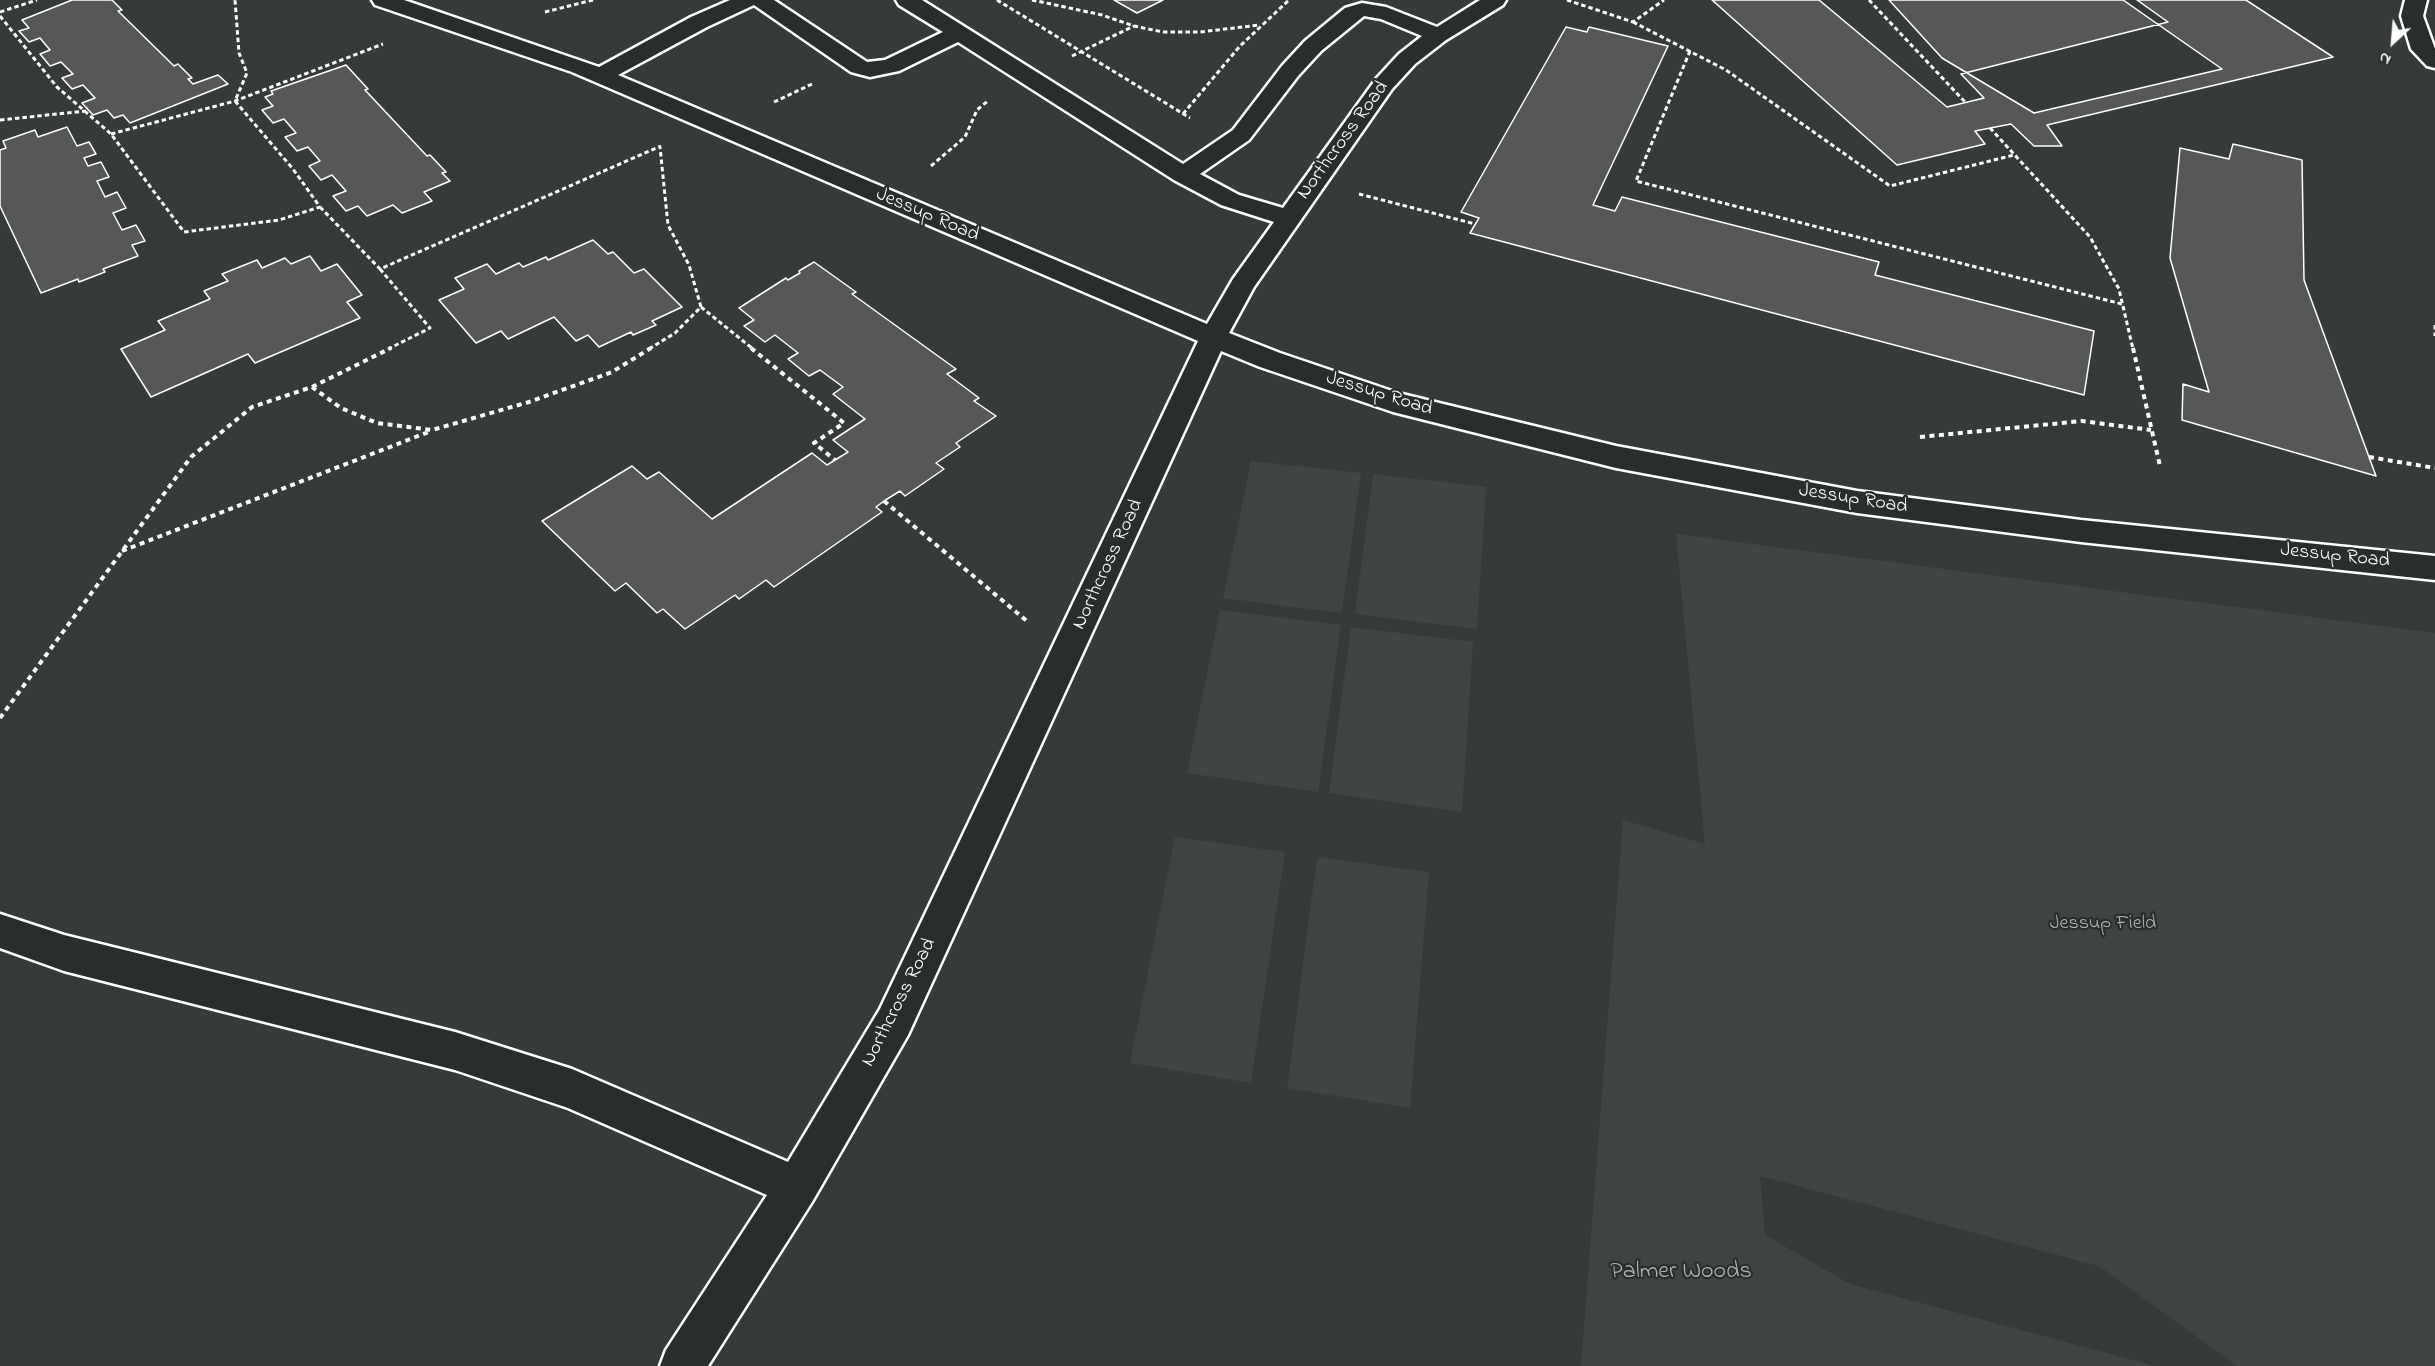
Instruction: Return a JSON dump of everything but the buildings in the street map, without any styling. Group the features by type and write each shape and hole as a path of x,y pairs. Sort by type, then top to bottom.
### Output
{"street":[{"name":"Jessup Road","path":"383,0 600,75 1146,310 1270,360 1393,402 1627,459 1857,502 2081,531 2435,568"},
{"path":"600,75 699,22 748,0"},
{"path":"760,0 859,67 870,70 891,66 960,32"},
{"path":"907,0 1183,175 1230,200 1288,218"},
{"name":"Northcross Road","path":"682,1366 797,1187 894,1022 1214,336 1242,285 1384,84 1407,59 1438,35 1495,0"},
{"path":"2416,0 2412,16 2415,27 2422,49 2435,61"},
{"path":"1183,175 1241,135 1313,45 1353,13 1362,9 1386,13 1438,35"},
{"path":"0,931 64,953 455,1051 572,1089 797,1187"}],"path":[{"path":"37,0 0,14 57,87 111,134 184,232 279,220 320,207"},
{"path":"235,0 239,53 247,73 235,100"},
{"path":"483,33 506,21 593,0"},
{"path":"1032,0 1102,15 1134,26 1163,32 1200,32 1260,25"},
{"path":"1184,114 1240,46 1289,0"},
{"path":"1568,0 1633,22 1726,70 1890,186 2014,155"},
{"path":"1633,22 1664,0"},
{"path":"1869,0 1965,102"},
{"path":"111,134 235,100 386,43"},
{"path":"1690,51 1636,181 2122,304"},
{"path":"0,718 191,457 252,407 312,387 430,328 380,269 320,207 293,169 235,100"},
{"path":"0,120 86,111"},
{"path":"380,269 660,147 702,119"},
{"path":"1990,128 2090,237 2108,266 2119,289 2160,466"},
{"path":"660,147 668,225 689,265 700,306 844,423 814,443 835,460"},
{"path":"120,552 432,430 529,402 612,372 675,333 700,306"},
{"path":"2435,325 2435,336"},
{"path":"312,387 341,408 377,423 432,430"},
{"path":"1920,437 2082,421 2151,430"},
{"path":"2369,457 2435,468"},
{"path":"884,501 1067,655"}],"shaded area":[{"path":"0,0 2435,0 2435,1366 0,1366"}],"green space":[{"path":"1251,461 1361,473 1342,613 1223,598"},
{"path":"1373,474 1486,487 1477,629 1355,614"},
{"name":"Jessup Field","path":"1676,534 2435,633 2435,1366 2237,1366 2099,1266 1760,1176 1765,1235 1850,1284 2155,1366 1581,1366 1623,820 1705,844"},
{"path":"1220,610 1341,625 1318,792 1187,773"},
{"path":"1351,627 1473,642 1462,812 1329,793"},
{"path":"1175,837 1285,852 1251,1083 1130,1063"},
{"path":"1317,857 1429,872 1410,1108 1287,1088"}],"park label":[{"name":"Palmer Woods","path":"1681,1273"}]}
